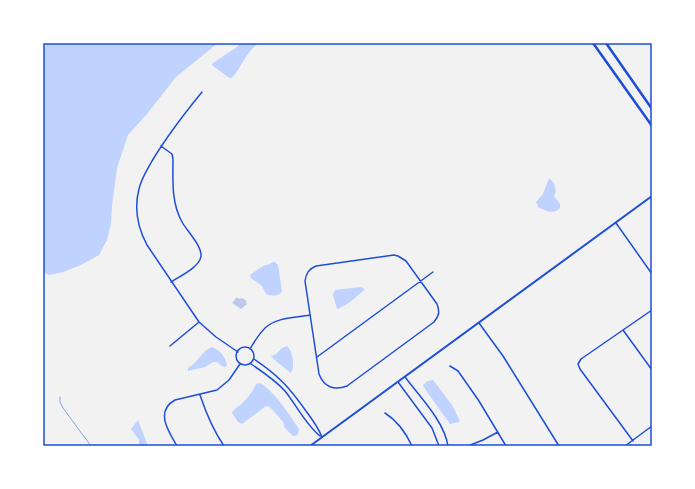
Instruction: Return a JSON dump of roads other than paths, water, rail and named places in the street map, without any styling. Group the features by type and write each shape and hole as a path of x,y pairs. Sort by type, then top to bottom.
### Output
{"highway":[{"path":"593,43 652,126"},
{"path":"606,43 652,109"}],"main road":[{"path":"310,446 652,196"}],"street":[{"path":"202,92 179,120 146,171 139,188 137,203 138,220 141,235 199,322 216,337 238,352"},
{"path":"161,146 172,154 173,192 178,213 198,247 201,257 196,266 172,282"},
{"path":"616,223 652,274"},
{"path":"394,255 406,261 439,309 437,318 434,322 347,386 336,389 325,385 321,380 316,358 310,316 305,281 308,271 316,266 394,255"},
{"path":"316,358 433,272"},
{"path":"632,441 580,369 578,364 581,359 652,310"},
{"path":"250,349 261,332 271,324 284,319 310,316"},
{"path":"170,346 199,322"},
{"path":"479,322 503,356 559,446"},
{"path":"623,330 652,370"},
{"path":"240,364 237,359 238,352 243,348 250,349 253,352 254,359 281,379 295,396 318,428 322,437"},
{"path":"250,364 254,359"},
{"path":"240,364 250,364 269,376 291,399 314,431 322,437"},
{"path":"177,446 165,419 165,407 175,400 217,390 229,380 240,364"},
{"path":"450,366 458,371 479,401 506,446"},
{"path":"405,377 439,422 448,446"},
{"path":"398,382 432,428 439,446"},
{"path":"200,394 205,412 224,446"},
{"path":"291,399 295,396"},
{"path":"385,413 392,417 412,446"},
{"path":"625,446 652,426"},
{"path":"468,446 498,432"}],"lane":[{"path":"60,397 60,402 63,408 91,446"}],"water":[{"path":"43,43 218,43 176,77 147,114 128,135 117,168 111,223 107,240 99,255 81,265 63,272 49,275 43,272"},
{"path":"240,43 258,43 250,51 232,78 229,78 212,65 237,47"},
{"path":"549,178 554,183 556,191 554,196 560,204 560,208 552,212 539,208 536,202 543,194"},
{"path":"273,262 278,265 282,291 281,293 273,296 266,294 262,286 251,278 250,275 263,266"},
{"path":"360,287 365,289 347,304 337,309 333,295 335,290"},
{"path":"287,346 291,351 293,359 291,373 271,356"},
{"path":"212,347 224,356 227,365 225,367 217,362 213,362 205,367 188,371 188,368"},
{"path":"433,380 452,405 460,421 459,422 450,424 425,389 423,385 428,381"},
{"path":"260,383 271,392 286,410 299,429 297,435 293,436 285,428 283,422 270,407 266,406 242,424 238,422 232,413 249,396 256,384"},
{"path":"138,420 148,446 139,446 139,440 131,429"}]}
